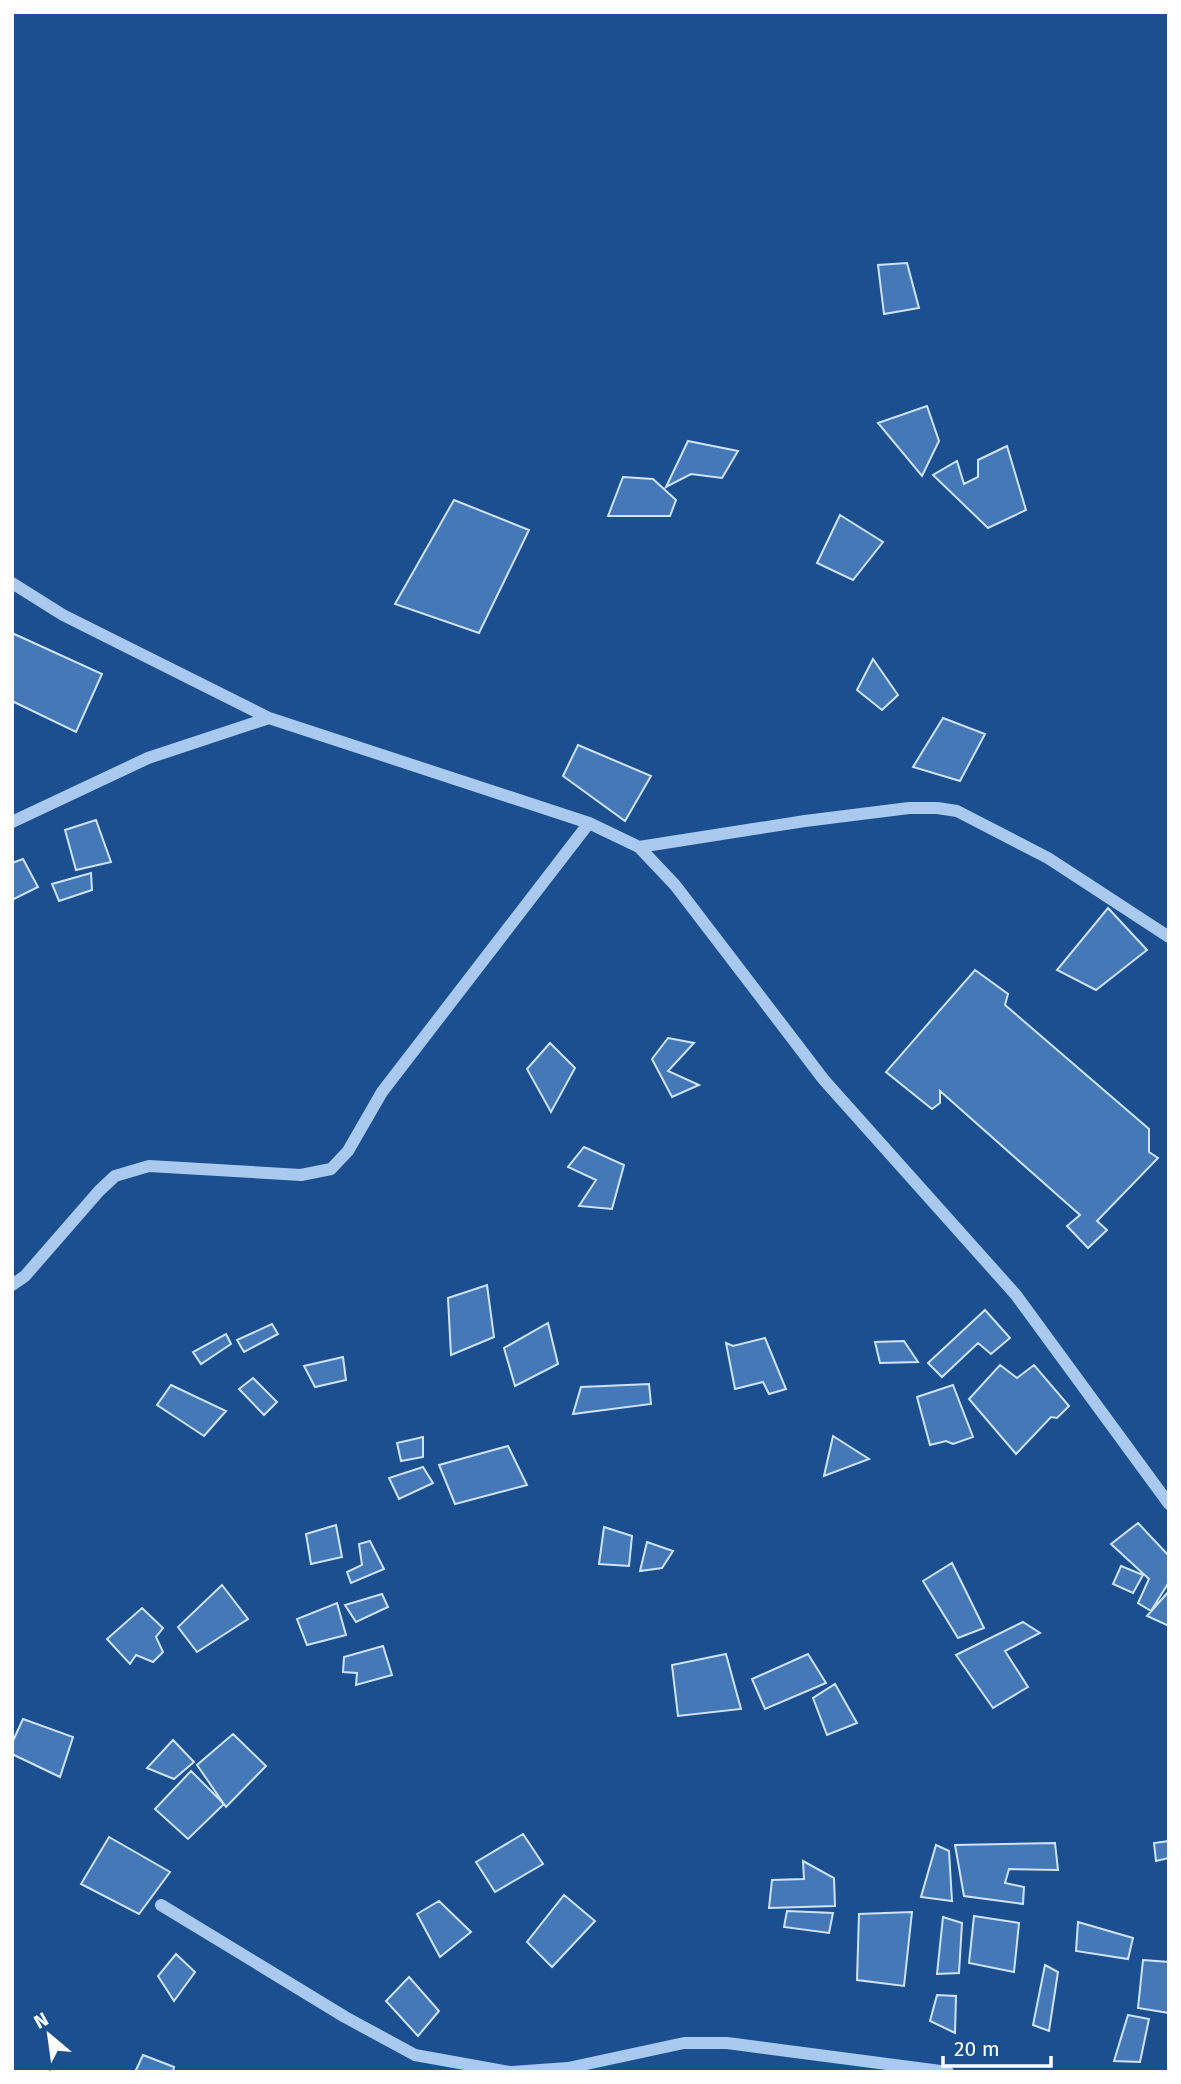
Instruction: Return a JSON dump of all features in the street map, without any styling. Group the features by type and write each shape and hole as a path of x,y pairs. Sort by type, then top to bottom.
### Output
{"street":[{"path":"12,583 63,615 269,718 589,823 639,847 675,886 824,1080 1016,1295 1169,1504"},
{"path":"12,822 148,758 269,718"},
{"path":"639,847 883,811 909,808 947,809 957,811 1048,858 1169,937"},
{"path":"12,1285 25,1276 115,1175 149,1166 302,1175 331,1169 348,1151 382,1092 589,823"},
{"path":"161,1905 345,2017 415,2055 511,2072 568,2068 684,2043 727,2043 948,2072"}],"building":[{"path":"907,263 919,308 884,314 878,265"},
{"path":"927,406 939,441 922,476 878,423"},
{"path":"688,441 738,451 722,478 691,474 666,487"},
{"path":"1007,446 1026,510 988,528 933,475 957,461 964,484 978,477 978,460"},
{"path":"623,477 653,479 676,500 670,516 608,516"},
{"path":"454,500 529,530 479,633 395,604"},
{"path":"840,515 883,542 853,580 817,563"},
{"path":"12,633 102,674 76,732 12,701"},
{"path":"873,659 898,695 882,710 857,690"},
{"path":"943,718 985,734 960,781 913,767"},
{"path":"578,745 651,776 625,821 563,776"},
{"path":"96,820 111,862 76,870 65,830"},
{"path":"23,859 38,887 12,900 12,863"},
{"path":"91,873 92,890 59,901 52,884"},
{"path":"1108,908 1147,950 1096,990 1057,970"},
{"path":"975,970 1008,994 1005,1005 1149,1129 1149,1152 1158,1158 1097,1221 1107,1230 1088,1248 1067,1226 1080,1215 940,1091 940,1103 932,1109 886,1072"},
{"path":"668,1038 694,1043 668,1071 699,1085 672,1097 652,1059"},
{"path":"550,1043 575,1068 551,1112 527,1069"},
{"path":"584,1147 624,1165 612,1209 579,1206 596,1180 568,1167"},
{"path":"487,1285 494,1337 451,1355 448,1298"},
{"path":"985,1310 1010,1338 991,1354 978,1343 942,1377 928,1363"},
{"path":"548,1323 558,1364 515,1386 504,1348"},
{"path":"272,1324 278,1334 244,1352 237,1340"},
{"path":"226,1334 231,1344 201,1364 193,1352"},
{"path":"765,1338 786,1389 769,1394 763,1382 735,1389 726,1343 733,1346"},
{"path":"904,1341 918,1362 880,1363 875,1342"},
{"path":"343,1357 346,1380 315,1387 304,1366"},
{"path":"1000,1365 1017,1378 1034,1365 1069,1406 1057,1418 1051,1417 1016,1454 969,1399"},
{"path":"253,1378 277,1402 264,1415 239,1389"},
{"path":"649,1384 651,1404 573,1414 581,1387"},
{"path":"171,1385 226,1411 204,1436 157,1405"},
{"path":"953,1385 973,1437 953,1444 946,1441 930,1445 917,1397"},
{"path":"833,1436 869,1459 824,1476"},
{"path":"423,1437 423,1457 401,1461 397,1443"},
{"path":"508,1446 527,1485 455,1504 439,1465"},
{"path":"423,1467 433,1483 399,1499 389,1478"},
{"path":"1138,1523 1169,1556 1169,1582 1151,1611 1138,1603 1149,1579 1111,1544"},
{"path":"336,1525 342,1557 311,1564 306,1534"},
{"path":"604,1527 632,1536 629,1566 599,1564"},
{"path":"370,1541 384,1569 351,1583 347,1572 362,1565 359,1544"},
{"path":"647,1542 673,1551 662,1568 640,1571"},
{"path":"952,1563 984,1628 958,1638 923,1581"},
{"path":"1121,1566 1143,1575 1133,1593 1113,1584"},
{"path":"222,1585 248,1619 197,1652 178,1627"},
{"path":"1169,1591 1169,1626 1147,1616"},
{"path":"382,1594 388,1607 356,1622 345,1605"},
{"path":"337,1603 346,1635 307,1645 297,1619"},
{"path":"142,1608 163,1628 156,1637 163,1652 153,1662 136,1655 130,1664 107,1639"},
{"path":"1023,1622 1040,1633 1005,1651 1028,1687 993,1708 956,1655"},
{"path":"383,1646 392,1675 356,1685 357,1673 343,1672 344,1657"},
{"path":"726,1654 741,1709 678,1716 672,1665"},
{"path":"808,1654 826,1683 765,1709 752,1679"},
{"path":"835,1684 857,1723 827,1735 813,1698"},
{"path":"23,1719 73,1737 60,1777 12,1754 12,1743"},
{"path":"233,1734 266,1766 226,1807 197,1765"},
{"path":"173,1740 194,1762 174,1779 147,1768"},
{"path":"191,1771 224,1804 188,1839 155,1809"},
{"path":"523,1834 543,1864 495,1892 476,1862"},
{"path":"109,1837 170,1872 139,1914 81,1884"},
{"path":"1169,1841 1169,1858 1156,1861 1154,1843"},
{"path":"1055,1843 1058,1870 1009,1869 1005,1883 1024,1887 1023,1904 964,1896 955,1845"},
{"path":"936,1845 949,1851 952,1901 921,1897"},
{"path":"803,1861 834,1878 835,1906 769,1908 772,1880 804,1879"},
{"path":"564,1895 595,1921 552,1967 527,1942"},
{"path":"439,1901 471,1932 440,1957 417,1914"},
{"path":"787,1911 833,1913 829,1933 784,1927"},
{"path":"912,1912 904,1986 857,1980 859,1914"},
{"path":"974,1916 1019,1923 1014,1972 969,1963"},
{"path":"943,1917 962,1923 959,1973 937,1974"},
{"path":"1078,1922 1133,1938 1128,1959 1076,1951"},
{"path":"176,1954 195,1972 174,2001 158,1976"},
{"path":"1143,1960 1169,1962 1169,2013 1138,2008"},
{"path":"1045,1965 1058,1972 1049,2031 1033,2025"},
{"path":"409,1977 439,2011 418,2036 386,2001"},
{"path":"937,1995 956,1996 955,2033 930,2021"},
{"path":"1128,2015 1149,2019 1140,2062 1114,2061"},
{"path":"143,2055 174,2067 173,2072 135,2072"}]}
